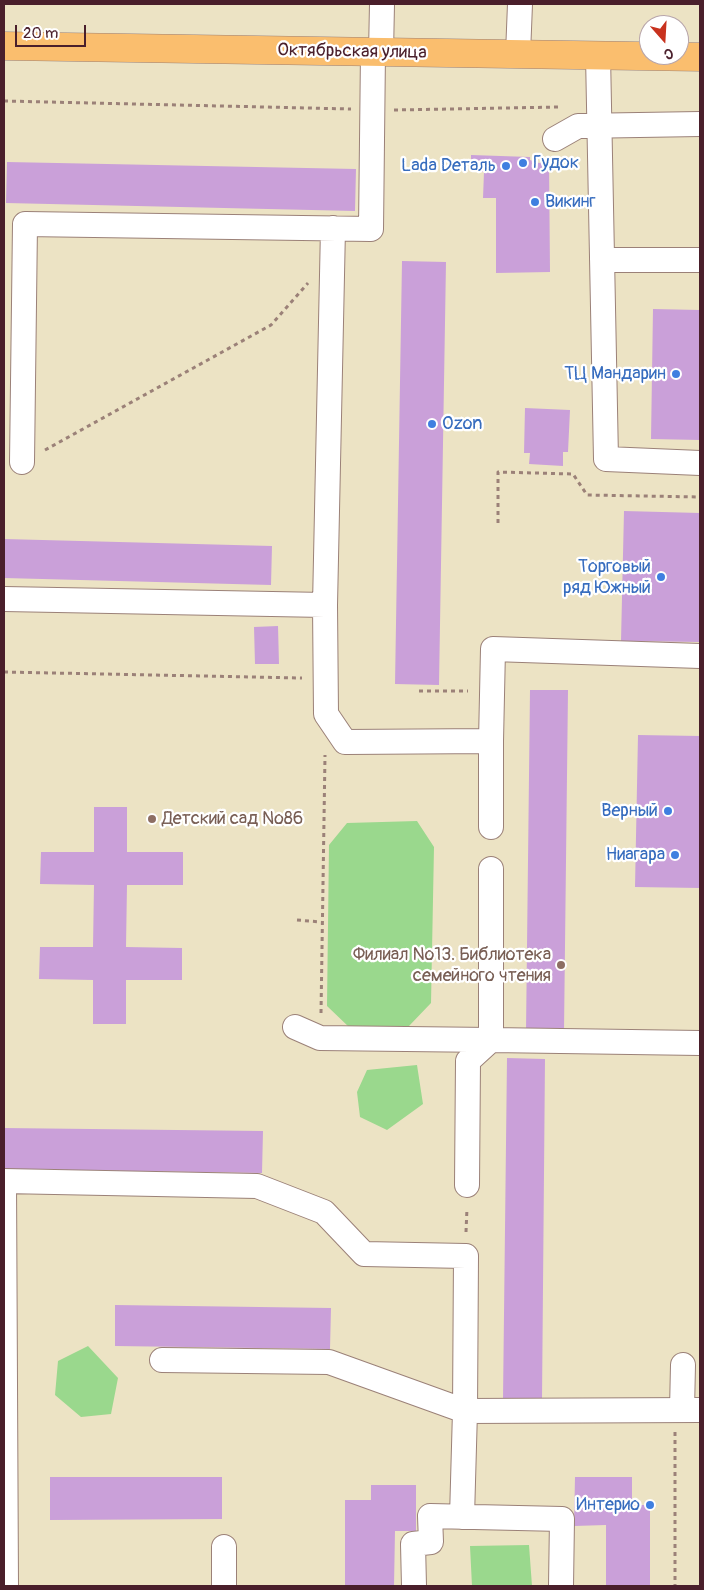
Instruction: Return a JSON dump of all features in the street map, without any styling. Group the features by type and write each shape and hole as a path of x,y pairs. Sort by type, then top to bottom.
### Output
{"main road":[{"name":"Октябрьская улица","path":"4,46 700,57"}],"lane":[{"path":"22,462 24,224 371,229 377,52 382,4"},
{"path":"518,54 520,4"},
{"path":"598,56 606,459 700,463"},
{"path":"556,139 578,126 700,124"},
{"path":"333,228 325,605 326,714 344,742 490,741"},
{"path":"602,274 700,260"},
{"path":"4,599 325,605"},
{"path":"491,827 492,649 700,656"},
{"path":"467,1185 468,1062 491,1040 491,869"},
{"path":"295,1027 320,1038 700,1043"},
{"path":"6,1586 4,1181 257,1186 324,1212 364,1254 466,1256 462,1516"},
{"path":"162,1360 329,1362 465,1411 686,1410 683,1365"},
{"path":"414,1586 413,1544 431,1542 430,1516 562,1519 560,1586"},
{"path":"224,1547 224,1586"}],"path":[{"path":"22,462 271,325 333,254"},
{"path":"498,524 498,472 573,474 587,495 700,497"},
{"path":"4,672 325,678"},
{"path":"419,691 492,692"},
{"path":"320,1038 325,754"},
{"path":"298,920 321,922"},
{"path":"466,1256 467,1185"},
{"path":"675,1586 686,1410"}],"green space":[{"path":"417,821 434,847 431,1003 409,1026 350,1028 327,1006 329,845 347,823"},
{"path":"417,1065 423,1104 387,1130 360,1117 357,1092 367,1070"},
{"path":"88,1346 118,1378 111,1414 81,1417 55,1395 58,1361"},
{"path":"529,1545 532,1586 472,1586 470,1546"}],"building":[{"path":"471,155 530,157 530,160 539,163 549,161 550,272 496,273 496,198 483,198 484,172 471,172"},
{"path":"7,162 356,169 355,211 6,203"},
{"path":"402,261 446,262 439,685 395,684"},
{"name":"ТЦ Мандарин","path":"653,309 700,310 700,440 651,439"},
{"path":"525,408 570,410 568,452 563,452 563,466 529,464 530,453 524,453"},
{"name":"Торговый ряд Южный","path":"624,511 700,513 700,642 621,641"},
{"path":"4,539 272,546 271,585 4,578"},
{"path":"278,626 279,664 255,664 254,627"},
{"path":"530,690 568,690 564,1031 526,1031"},
{"name":"Верный","path":"638,735 700,736 700,888 635,887"},
{"path":"94,807 127,807 127,852 183,852 183,885 127,885 126,947 182,948 182,980 126,980 126,1024 93,1024 93,980 39,979 40,947 93,947 94,885 40,884 41,852 94,852"},
{"path":"507,1058 545,1059 542,1400 503,1399"},
{"path":"4,1128 263,1131 262,1173 4,1169"},
{"path":"115,1305 331,1308 330,1349 115,1346"},
{"path":"50,1477 222,1477 222,1519 50,1520"},
{"path":"575,1477 632,1477 632,1505 650,1505 650,1586 606,1586 606,1525 574,1526"},
{"path":"371,1485 416,1485 416,1531 395,1531 394,1586 345,1586 345,1500 371,1500"}],"place":[{"name":"Гудок","path":"523,163"},
{"name":"Lada Dеталь","path":"506,166"},
{"name":"Викинг","path":"535,202"},
{"name":"ТЦ Мандарин","path":"676,374"},
{"name":"Ozon","path":"432,424"},
{"name":"Торговый ряд Южный","path":"661,577"},
{"name":"Верный","path":"668,811"},
{"name":"Детский сад №86","path":"152,819"},
{"name":"Ниагара","path":"675,855"},
{"name":"Филиал №13. Библиотека семейного чтения","path":"561,965"},
{"name":"Интерио","path":"650,1505"}]}
